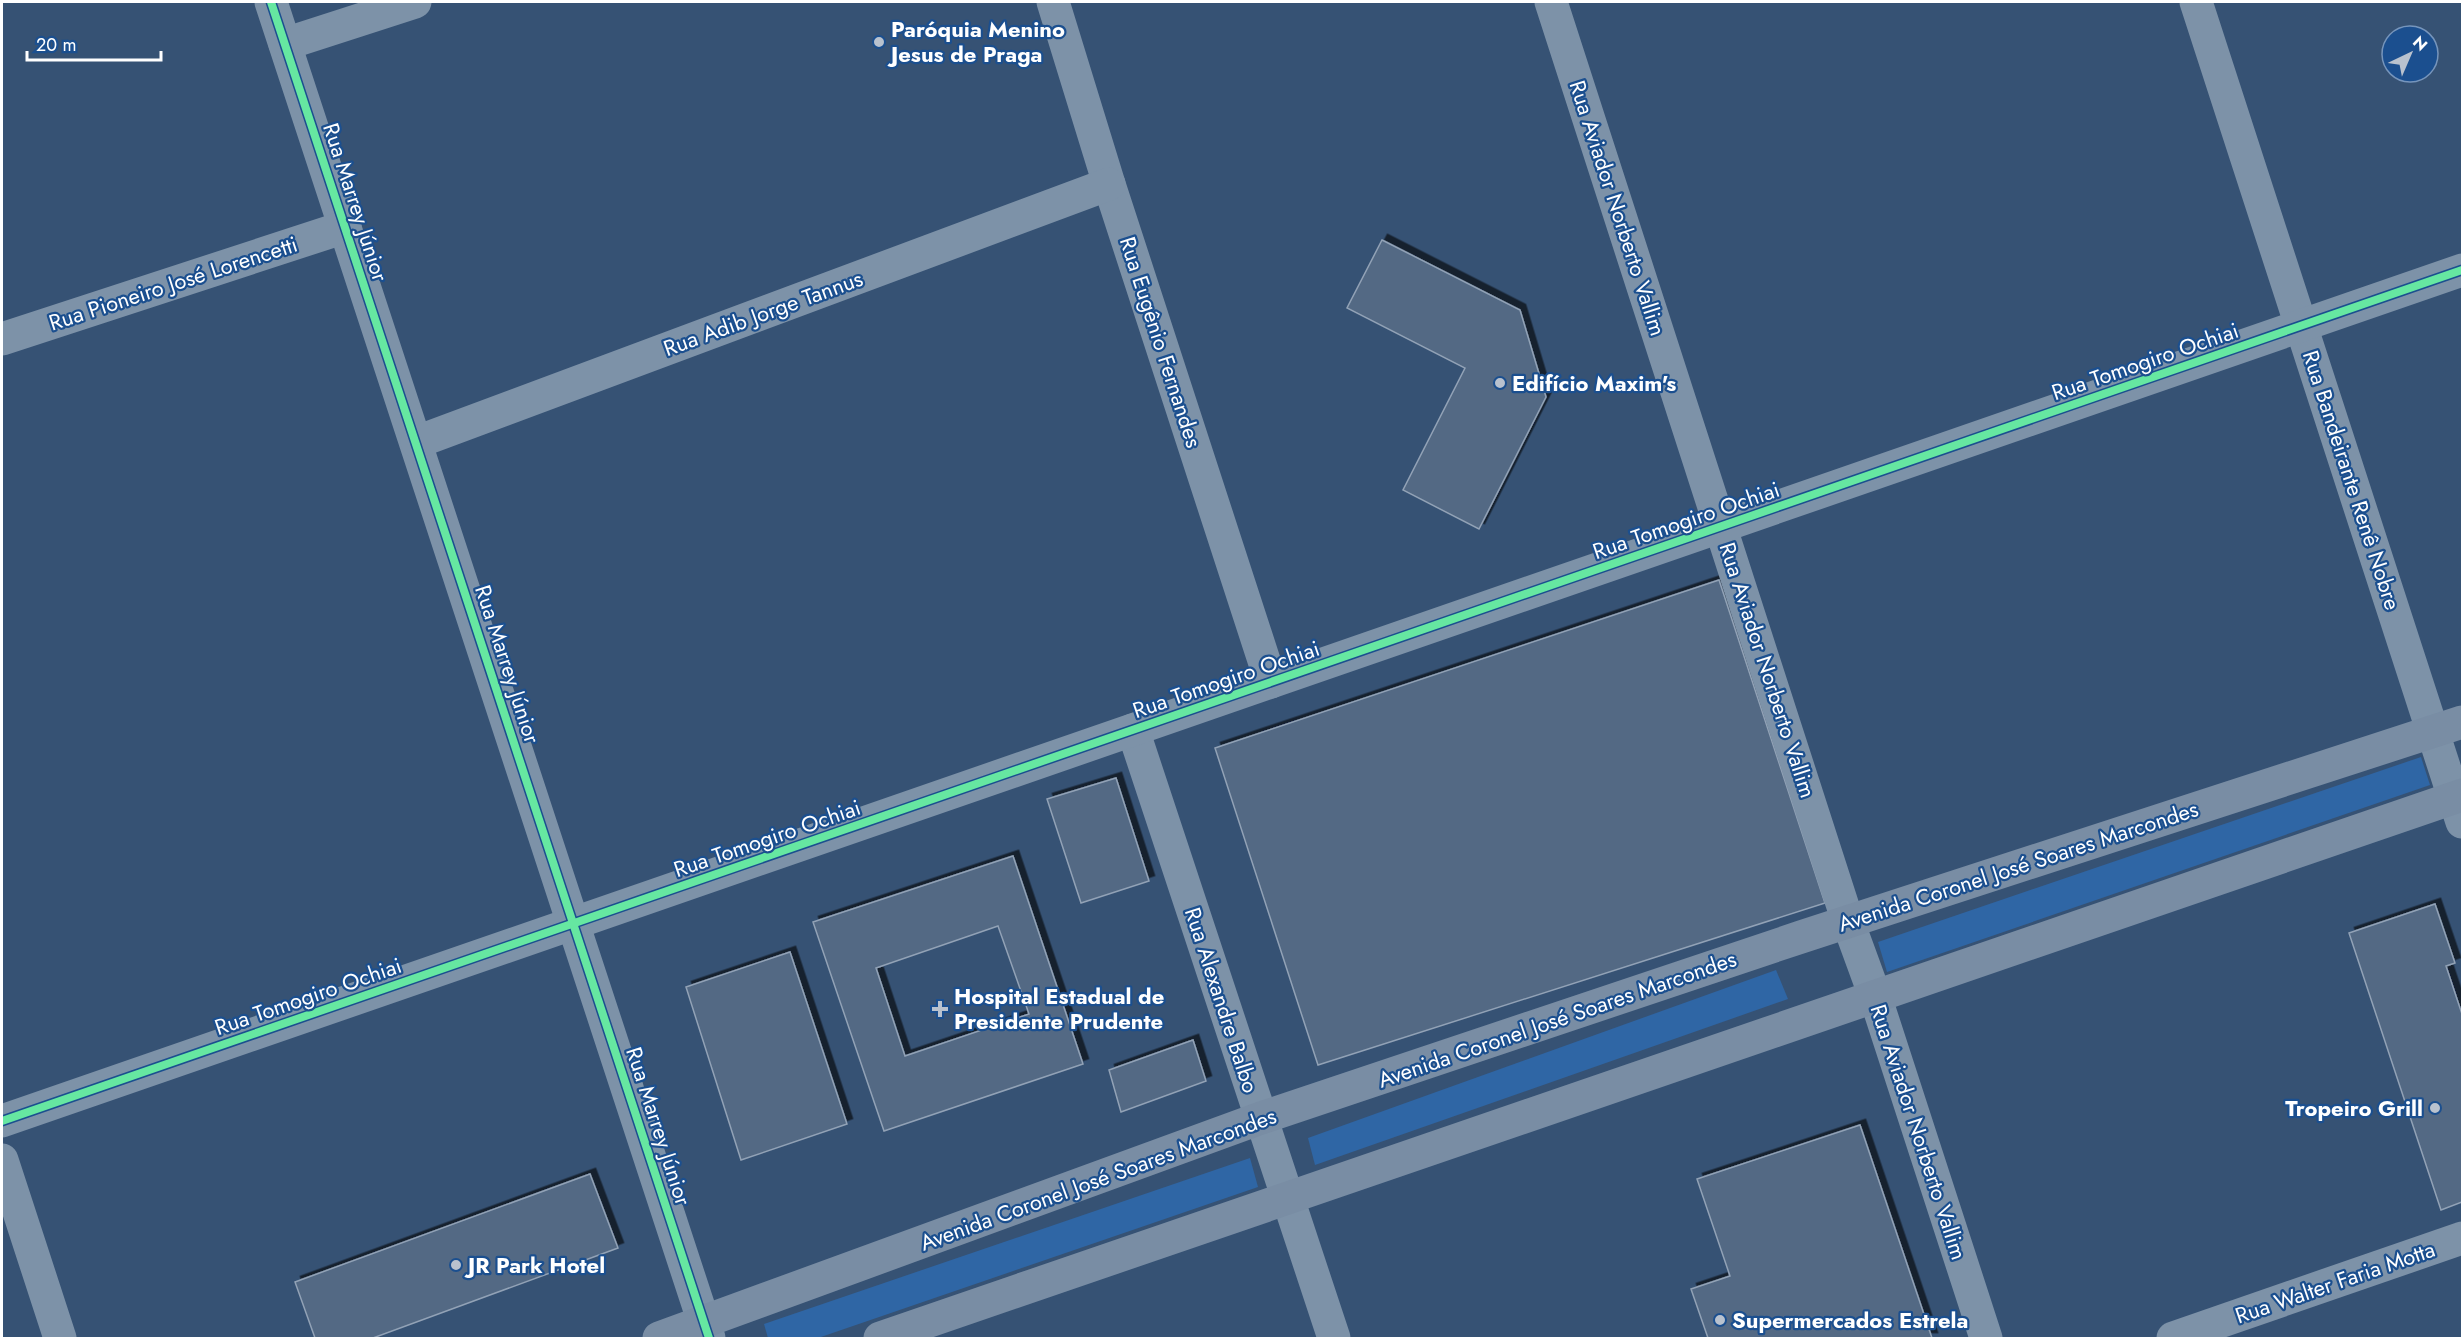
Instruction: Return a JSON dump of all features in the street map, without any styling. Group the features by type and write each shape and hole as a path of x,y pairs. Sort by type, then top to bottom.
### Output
{"main road":[{"name":"Avenida Coronel José Soares Marcondes","path":"659,1338 706,1331 1261,1118 1848,922 2448,727"},
{"path":"880,1338 1875,996 2460,805"}],"street":[{"name":"Rua Marrey Júnior","path":"271,2 417,442 706,1331"},
{"path":"285,44 415,2"},
{"name":"Rua Eugênio Fernandes","path":"1053,2 1109,184 1271,682"},
{"name":"Rua Aviador Norberto Vallim","path":"1551,2 1848,922 1875,996 1986,1338"},
{"name":"Rua Bandeirante Renê Nobre","path":"2196,2 2301,326 2448,727 2460,805"},
{"name":"Rua Adib Jorge Tannus","path":"417,442 1109,184"},
{"name":"Rua Pioneiro José Lorencetti","path":"2,339 345,227"},
{"name":"Rua Tomogiro Ochiai","path":"2,1121 2463,270"},
{"name":"Rua Alexandre Balbo","path":"1133,730 1334,1338"},
{"path":"2,1160 60,1338"},
{"name":"Rua Walter Faria Motta","path":"2172,1338 2463,1238"}],"shaded area":[{"path":"2421,757 2430,785 1887,972 1878,942"},
{"path":"1776,970 1788,999 1315,1165 1308,1138"},
{"path":"1250,1158 1258,1187 818,1338 768,1338 764,1324"}],"building":[{"name":"Edifício Maxim's","path":"1382,240 1520,310 1546,397 1479,529 1403,490 1465,368 1347,308"},
{"path":"1719,580 1825,903 1318,1065 1215,748"},
{"path":"1116,778 1149,881 1081,903 1047,799"},
{"path":"1013,856 1083,1064 884,1131 813,922","holes":["998,926 1029,1014 905,1056 876,968"]},
{"name":"Tropeiro Grill","path":"2435,904 2455,963 2446,966 2462,1014 2462,1202 2441,1210 2349,933"},
{"path":"790,952 847,1124 741,1160 686,987"},
{"path":"1193,1040 1206,1081 1121,1112 1109,1070"},
{"path":"1860,1125 1932,1338 1708,1338 1691,1289 1730,1276 1697,1179"},
{"name":"JR Park Hotel","path":"590,1174 618,1248 373,1338 315,1338 295,1282"}],"cycle path":[{"path":"271,2 709,1338"},
{"path":"2,1121 2462,270"}],"place":[{"name":"Paróquia Menino Jesus de Praga","path":"879,42"},
{"name":"Edifício Maxim's","path":"1500,383"},
{"name":"Hospital Estadual de Presidente Prudente","path":"940,1009"},
{"name":"Tropeiro Grill","path":"2435,1108"},
{"name":"JR Park Hotel","path":"456,1265"},
{"name":"Supermercados Estrela","path":"1720,1320"}]}
